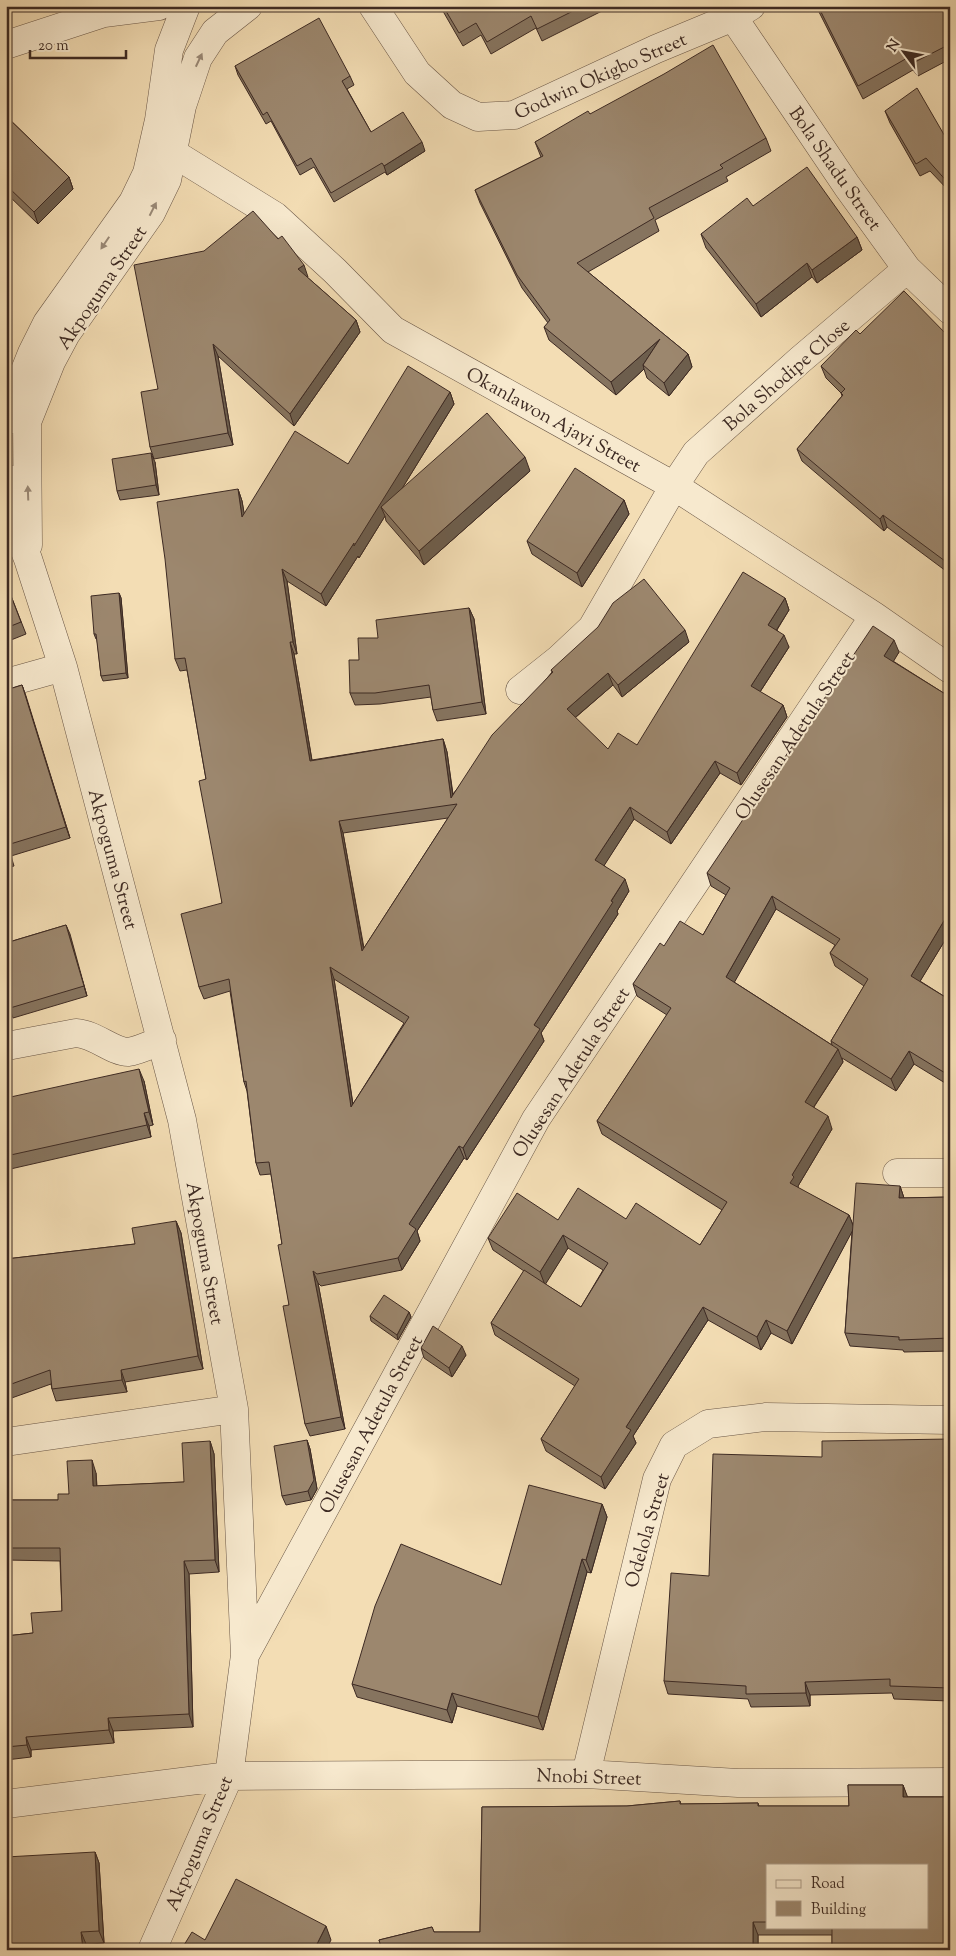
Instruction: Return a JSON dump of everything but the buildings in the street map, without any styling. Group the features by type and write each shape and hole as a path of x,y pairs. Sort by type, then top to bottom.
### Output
{"street":[{"path":"6,45 104,13 159,6"},
{"name":"Akpoguma Street","path":"28,559 17,420 32,353 47,323 133,202 147,173 159,120 169,50 186,6"},
{"path":"190,6 215,32"},
{"name":"Akpoguma Street","path":"17,420 66,334 151,214 167,180 182,106 198,58 215,32 248,6"},
{"name":"Godwin Okigbo Street","path":"373,6 417,73 452,105 478,117 514,115 742,11"},
{"name":"Bola Shadu Street","path":"742,11 847,186 907,269 950,310"},
{"name":"Okanlawon Ajayi Street","path":"173,153 275,216 335,271 393,330 674,486 874,616 950,669"},
{"name":"Bola Shodipe Close","path":"520,690 559,659 592,628 674,486 696,453 800,360 907,269"},
{"name":"Akpoguma Street","path":"6,478 7,505 28,559 63,666 182,1120 234,1409 245,1655 229,1776 152,1950"},
{"name":"Olusesan Adetula Street","path":"245,1655 536,1119 874,616"},
{"path":"6,683 63,666"},
{"path":"7,1046 76,1033 87,1034 128,1052 162,1040"},
{"path":"897,1173 950,1173"},
{"path":"6,1442 234,1409"},
{"name":"Odelola Street","path":"586,1774 657,1479 674,1445 708,1424 766,1417 950,1420"},
{"name":"Nnobi Street","path":"6,1804 229,1776 586,1774 738,1783 950,1782"}]}
